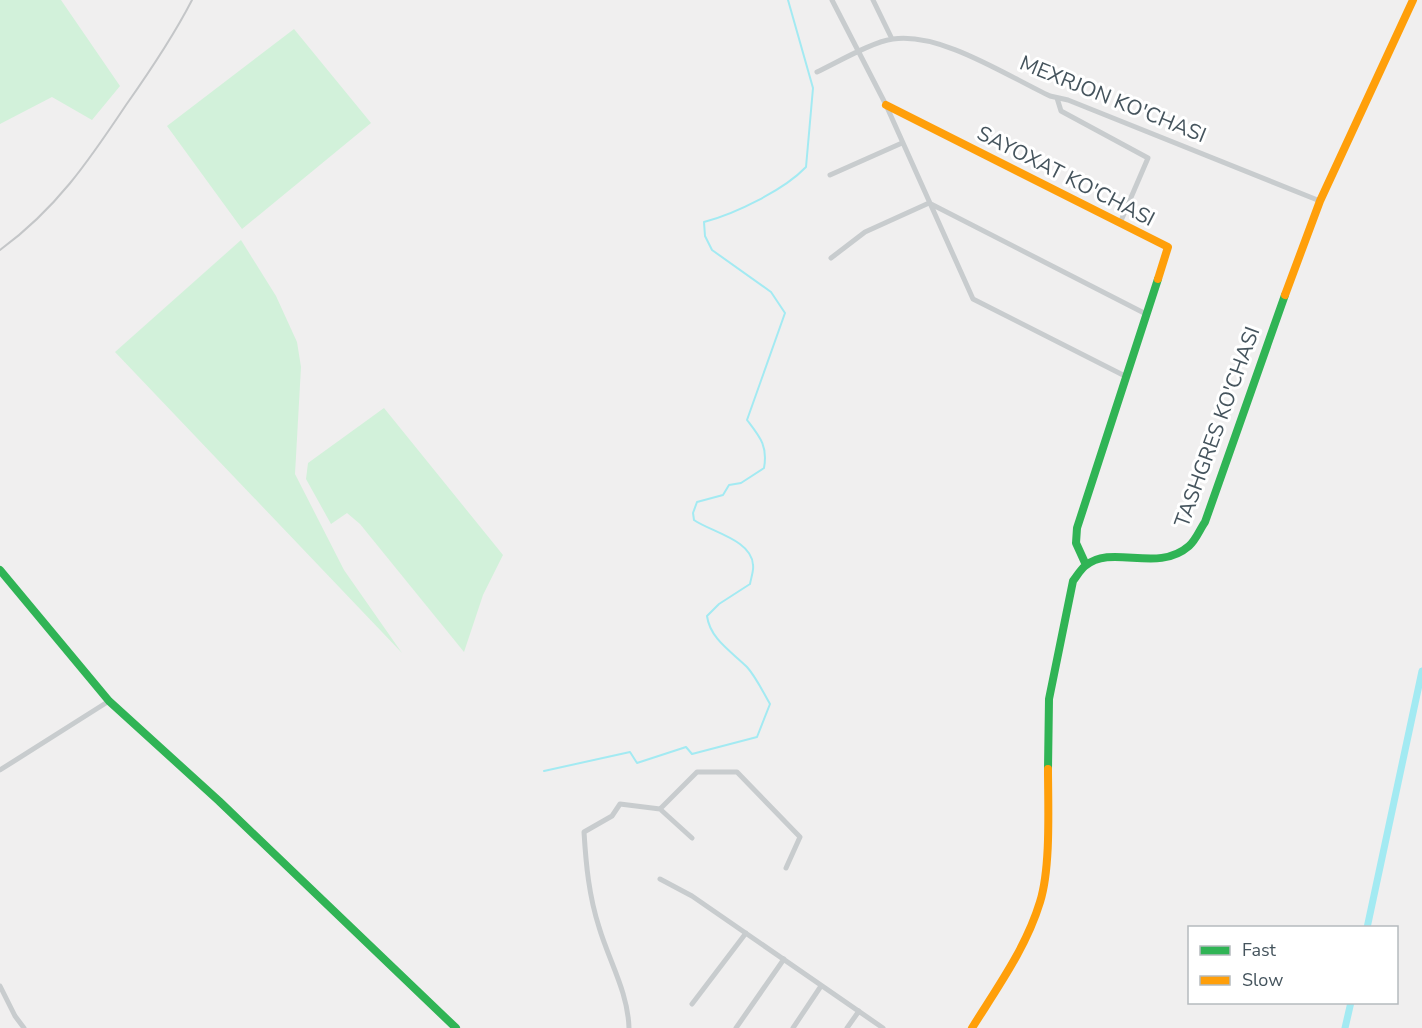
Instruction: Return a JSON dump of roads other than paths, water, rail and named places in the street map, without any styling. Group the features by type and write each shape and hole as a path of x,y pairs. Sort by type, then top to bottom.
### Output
{"street":[{"path":"832,0 885,105 973,298 1125,376"},
{"path":"873,0 892,39"},
{"name":"TASHGRES KO'CHASI","path":"1086,565 1107,558 1156,561 1171,559 1186,551 1197,538 1205,522 1239,420 1320,201 1413,0"},
{"name":"MEXRJON KO'CHASI","path":"817,72 892,39 920,39 953,50 1057,98 1320,201"},
{"path":"1057,98 1061,111 1148,158 1120,223"},
{"name":"SAYOXAT KO'CHASI","path":"885,105 1168,247 1077,528 1076,543 1086,565"},
{"path":"830,175 902,143"},
{"path":"831,258 865,232 929,203"},
{"path":"929,203 1146,314"},
{"path":"972,1028 1027,938 1041,900 1048,833 1049,699 1069,593 1075,577 1086,565"},
{"path":"0,570 109,701 219,801 456,1028"},
{"path":"0,770 109,701"},
{"path":"660,809 697,772 737,772 800,837 786,868"},
{"path":"629,1028 617,970 599,928 586,877 584,832 612,816 620,804 660,809 692,838"},
{"path":"660,879 692,896 884,1028"},
{"path":"692,1004 746,933"},
{"path":"736,1028 784,959"},
{"path":"0,986 15,1016 24,1028"},
{"path":"793,1028 821,986"},
{"path":"847,1028 859,1011"}],"waterway":[{"path":"544,771 630,752 637,763 686,747 692,754 757,737 770,704 747,667 712,632 707,616 719,604 750,584 753,567 751,556 738,543 694,520 693,513 697,502 723,495 729,485 741,483 764,468 765,454 762,442 747,420 785,313 771,292 712,250 705,236 704,222 758,200 797,176 806,167 813,88 788,0"},
{"path":"1367,926 1422,671"},
{"path":"1345,1028 1351,1004"}],"railway":[{"path":"0,250 38,218 70,184 152,67 192,0"}]}
